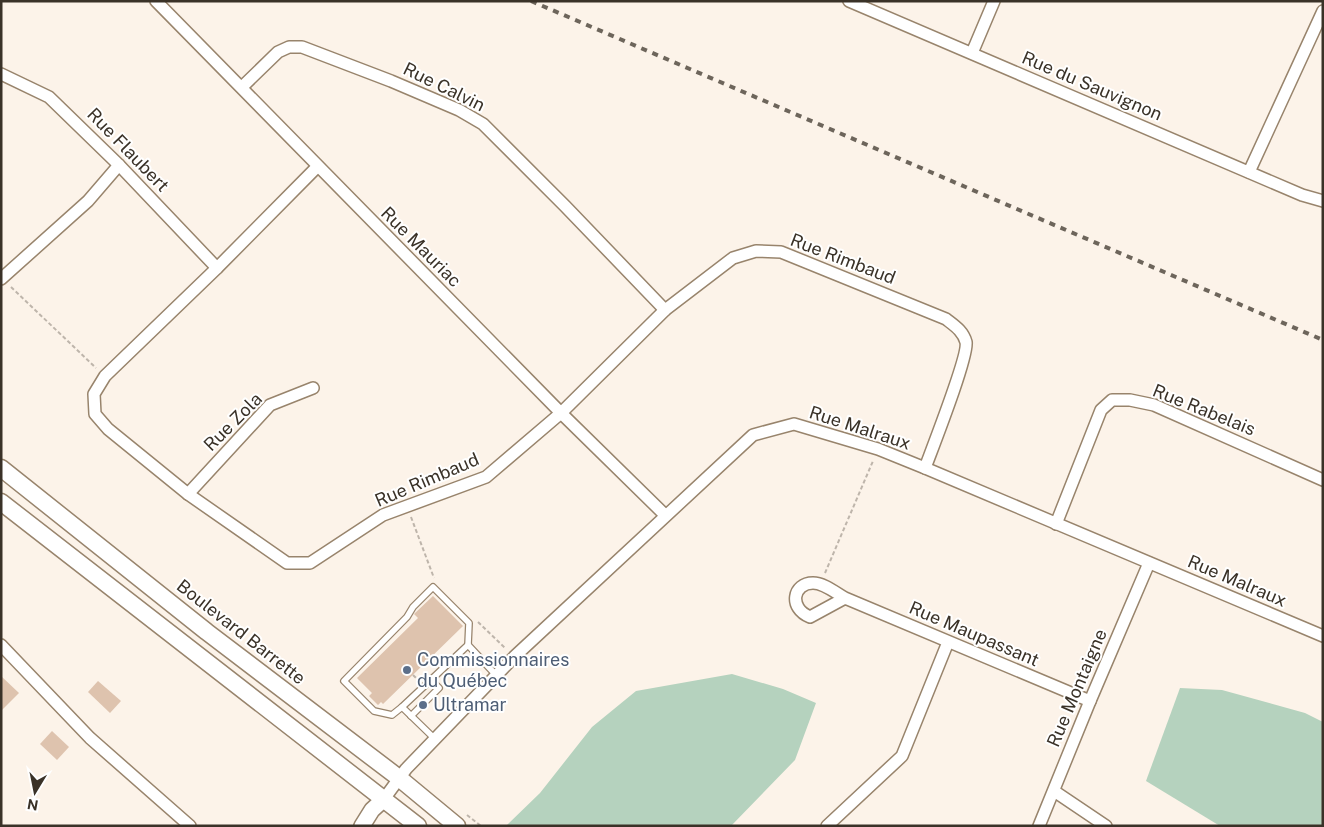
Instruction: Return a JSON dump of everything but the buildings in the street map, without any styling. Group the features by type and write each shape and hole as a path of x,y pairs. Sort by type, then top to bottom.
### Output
{"main road":[{"name":"Boulevard Barrette","path":"1,468 207,632 399,778 457,826"},
{"path":"1,502 418,826"}],"street":[{"name":"Rue Mauriac","path":"156,1 560,413 665,515"},
{"name":"Rue du Sauvignon","path":"849,1 1302,195 1323,201"},
{"path":"972,54 994,1"},
{"path":"1249,172 1323,11"},
{"name":"Rue Calvin","path":"242,87 278,52 289,47 302,47 374,74 459,110 483,124 665,310"},
{"name":"Rue Flaubert","path":"1,74 49,97 119,165 217,268"},
{"path":"2,279 88,201 119,165"},
{"name":"Rue Rimbaud","path":"317,167 217,268 105,376 94,394 95,414 108,429 188,494 287,563 310,563 384,516 486,477 560,413 665,310 733,258 756,251 781,252 946,319 960,330 967,344 962,365 925,468"},
{"name":"Rue Zola","path":"188,494 270,405 313,388"},
{"name":"Rue Rabelais","path":"1056,524 1101,410 1112,400 1130,400 1154,405 1323,480"},
{"name":"Rue Malraux","path":"384,799 399,778 496,675 665,515 753,435 794,424 878,449 1323,636"},
{"name":"Rue Montaigne","path":"1039,826 1090,701 1150,563"},
{"path":"820,584 807,584 799,590 796,597 797,607 801,613 810,617 845,598"},
{"name":"Rue Maupassant","path":"820,584 845,598 1090,701"},
{"path":"827,826 902,756 948,642"},
{"path":"1,645 90,738 190,826"},
{"path":"1054,791 1106,826"},
{"path":"362,826 372,810 384,799"}],"lane":[{"path":"434,588 469,623 468,645 431,680 392,715 374,711 344,681 434,588"},
{"path":"468,645 496,675"},
{"path":"411,716 439,688 431,680"},
{"path":"402,707 435,739"}],"path":[{"path":"2,279 105,376"},
{"path":"820,584 878,449"},
{"path":"407,508 435,581"},
{"path":"478,622 514,657"}],"green space":[{"path":"732,674 783,689 816,703 795,760 731,826 506,826 540,793 592,727 636,691"},
{"path":"1180,688 1222,690 1305,713 1323,722 1323,826 1220,826 1146,781"}],"railway":[{"path":"531,1 1323,340"}],"place":[{"name":"Commissionnaires du Québec","path":"407,670"},
{"name":"Ultramar","path":"423,705"}]}
